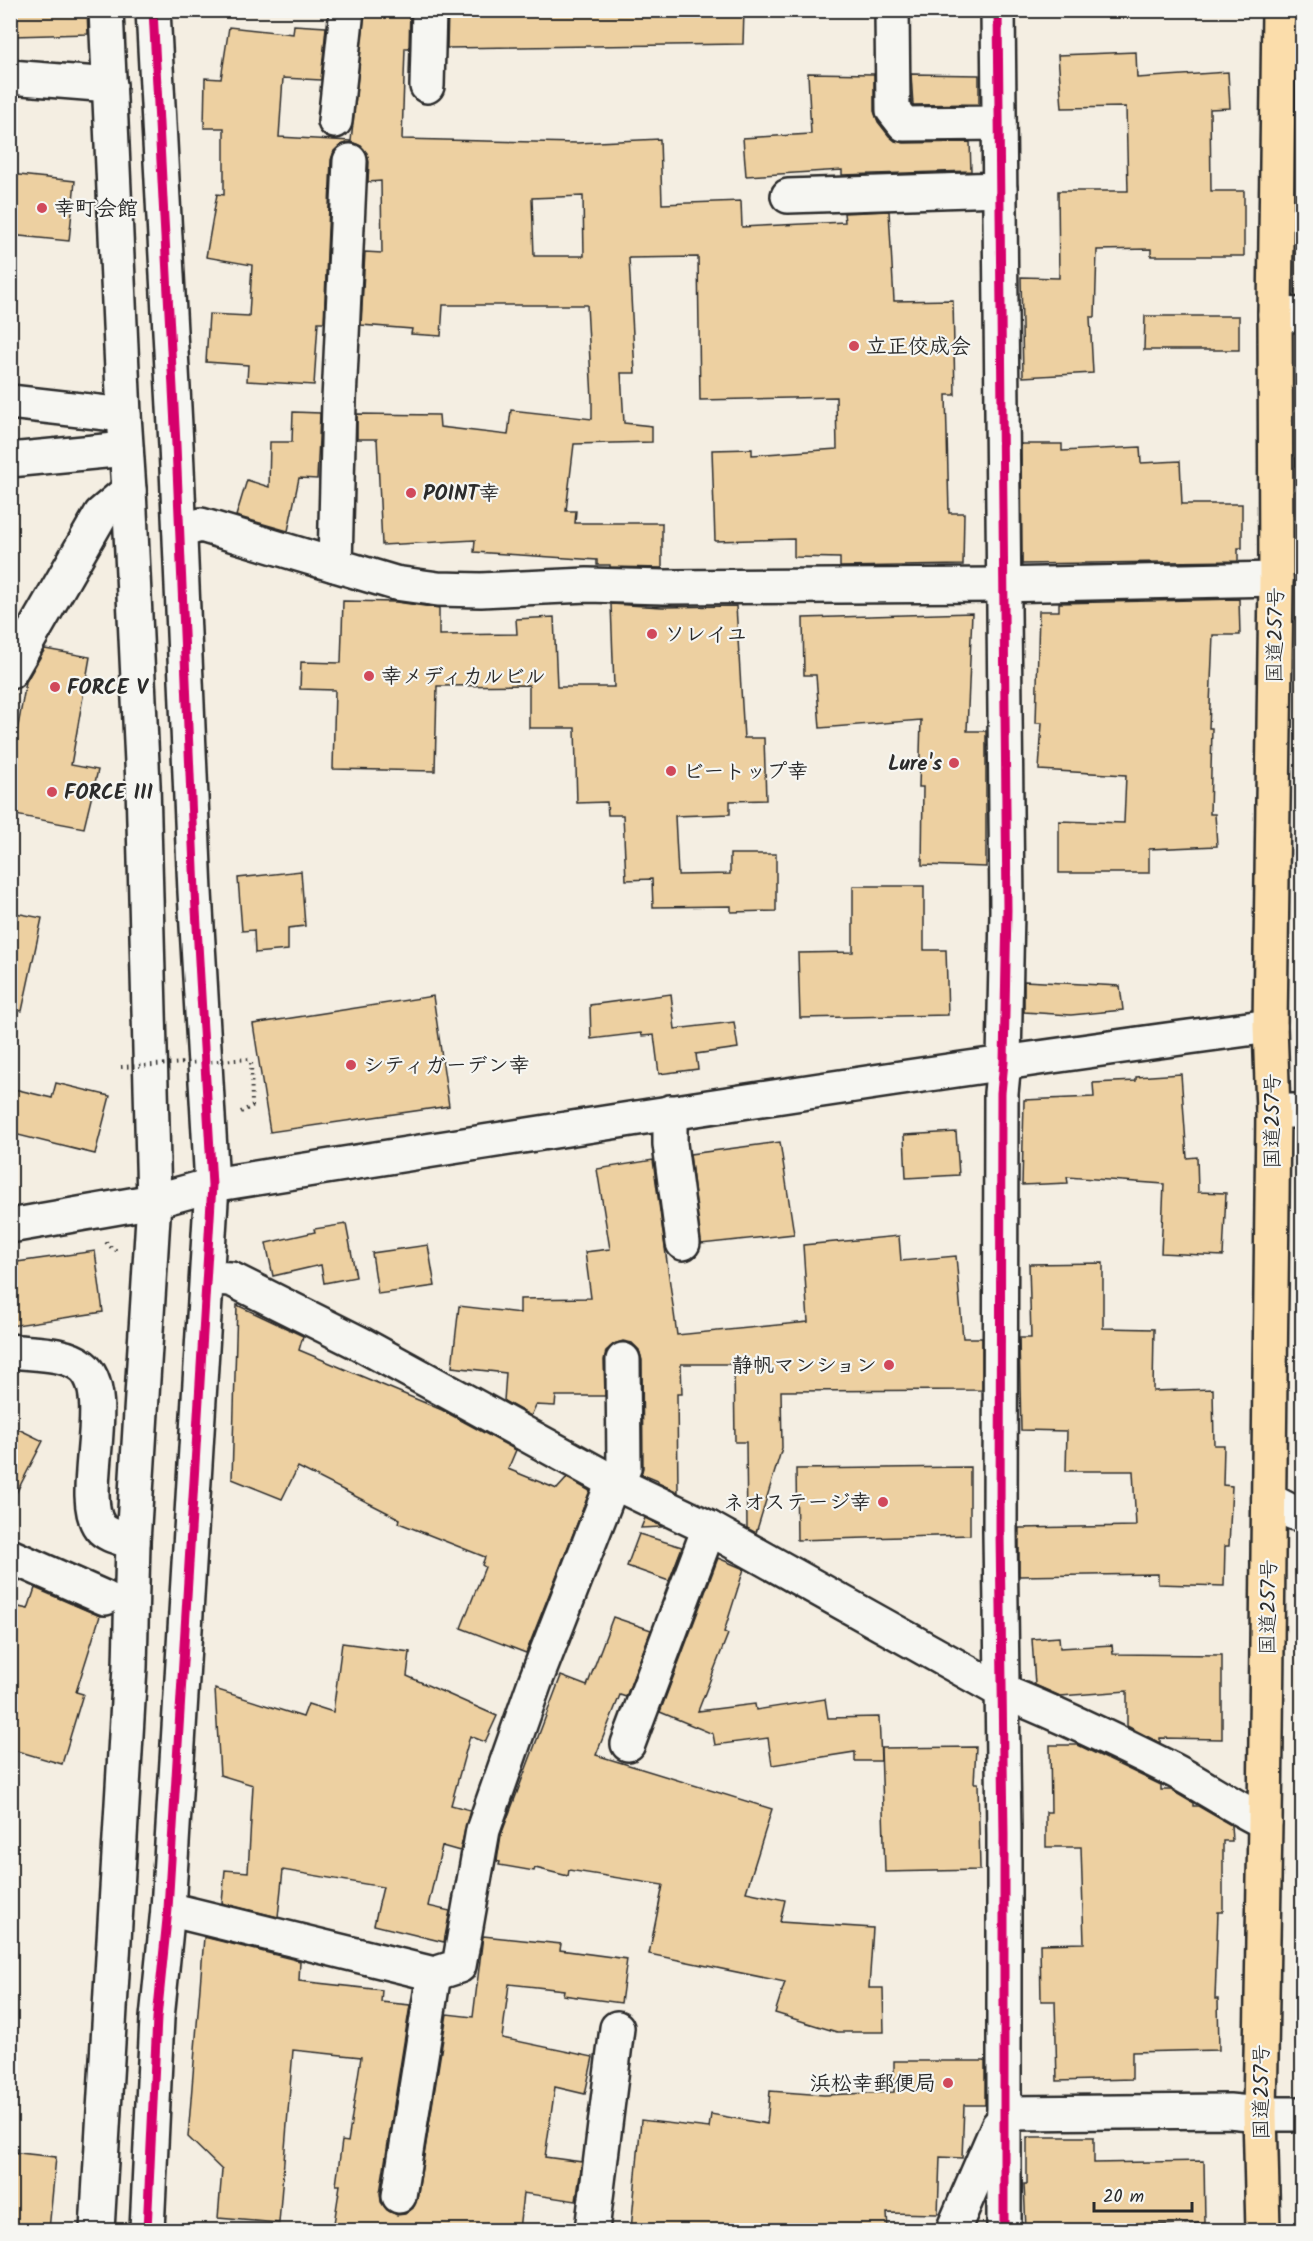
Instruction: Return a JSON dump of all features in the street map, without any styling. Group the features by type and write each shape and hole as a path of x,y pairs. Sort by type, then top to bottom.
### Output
{"highway":[{"name":"国道257号","path":"1263,2230 1260,2114 1269,1500 1288,1111 1270,1026 1276,579 1289,315 1279,10"}],"street":[{"path":"97,2230 130,1667 133,1542 154,1201 143,784 106,10"},
{"path":"147,2230 157,2018 168,1909 212,1185 195,892 180,531 153,10"},
{"path":"335,121 347,10"},
{"path":"428,87 429,10"},
{"path":"892,10 893,110 904,124 999,123"},
{"path":"998,10 1002,585 1006,652 1007,898 1004,1062 1001,1093 1004,2230"},
{"path":"10,77 110,85"},
{"path":"335,565 339,401 350,161"},
{"path":"788,196 1000,189"},
{"path":"10,402 124,415"},
{"path":"10,460 126,448"},
{"path":"10,672 101,514 129,490"},
{"path":"180,531 201,525 394,583 438,589 470,590 587,585 664,587 1002,585 1276,579"},
{"path":"10,1226 154,1201 212,1185 669,1112 1004,1062 1270,1026"},
{"path":"669,1112 670,1144 683,1243"},
{"path":"208,1278 231,1279 361,1344 613,1482 709,1527 1001,1691 1174,1771 1265,1822"},
{"path":"10,1351 67,1358 82,1366 92,1377 96,1396 93,1502 95,1518 100,1528 109,1534 133,1542"},
{"path":"168,1909 434,1974 459,1966 483,1830 535,1682 613,1482 624,1468 623,1360"},
{"path":"1269,1500 1294,1513 1302,1513"},
{"path":"628,1744 709,1527"},
{"path":"10,1556 105,1598"},
{"path":"399,2196 434,1974"},
{"path":"592,2230 618,2028"},
{"path":"1004,2113 1229,2111 1302,2114"},
{"path":"953,2230 1004,2113"}],"path":[{"path":"121,1067 251,1059 252,1106 239,1113"}],"building":[{"path":"12,10 87,10 88,34 13,36"},
{"path":"365,10 410,10 409,48 405,48 402,139 577,143 660,139 662,204 741,201 742,227 845,222 844,213 889,211 894,301 953,300 955,395 946,395 949,513 964,513 963,565 840,567 840,558 794,557 794,539 715,541 712,450 752,449 752,455 837,449 836,397 700,400 698,257 629,258 635,373 621,373 624,423 652,426 652,442 574,444 566,511 576,511 575,523 662,523 662,568 610,567 610,565 597,565 597,560 474,552 475,540 382,545 377,439 357,439 357,414 439,415 440,427 508,435 511,410 592,419 587,305 443,305 441,336 411,334 412,329 361,325 365,252 382,253 381,181 368,182 367,153 361,146 351,142 341,145 334,151 331,160 324,322 318,322 314,385 247,381 248,365 206,362 209,314 249,316 252,265 206,257 217,194 224,195 224,128 204,128 205,78 221,79 229,27 293,34 294,25 326,27 321,80 283,78 279,137 351,141","holes":["583,196 584,256 534,256 532,198"]},
{"path":"448,10 744,10 743,44 447,48"},
{"path":"1136,52 1137,78 1228,72 1230,108 1210,109 1211,191 1244,191 1244,256 1151,256 1151,249 1097,250 1095,317 1090,317 1093,373 1023,377 1021,277 1059,278 1058,191 1128,191 1126,107 1062,108 1058,55"},
{"path":"808,73 874,74 874,111 878,122 889,136 895,141 904,143 970,142 971,171 842,175 842,170 746,176 743,138 811,134"},
{"path":"911,74 979,75 979,104 913,105"},
{"name":"幸町会館","path":"10,174 75,181 69,241 10,235"},
{"path":"1145,316 1239,316 1239,350 1144,350"},
{"path":"293,412 320,413 319,438 317,479 299,478 288,531 236,516 247,480 269,487 270,442 292,442"},
{"path":"1021,444 1062,444 1062,451 1140,447 1141,463 1180,461 1182,504 1242,504 1242,548 1238,548 1238,561 1022,564"},
{"path":"1239,599 1240,635 1213,635 1209,728 1212,728 1210,814 1215,814 1217,846 1149,849 1149,873 1059,873 1059,821 1124,823 1126,775 1039,770 1042,723 1036,723 1039,611 1059,611 1059,603"},
{"path":"343,601 396,602 439,608 439,635 517,634 516,619 554,617 557,687 614,687 611,604 662,607 736,606 744,738 764,738 766,800 730,801 730,814 675,816 678,875 730,874 730,854 776,854 776,911 731,912 731,906 653,907 652,879 626,880 623,815 608,815 607,802 577,803 575,728 529,728 529,685 437,686 435,771 333,769 335,690 300,689 301,662 341,663"},
{"path":"972,613 967,731 986,731 986,867 922,865 923,787 919,787 921,720 820,728 816,675 804,675 803,618"},
{"path":"45,649 90,657 71,765 98,770 84,828 10,814 10,753 13,754 26,682"},
{"path":"301,871 305,926 288,928 288,950 255,953 254,930 242,931 238,878"},
{"path":"853,886 924,886 924,950 946,950 948,1015 800,1018 798,953 853,952"},
{"path":"10,912 42,918 22,1011 10,1010"},
{"path":"1024,981 1120,986 1123,1010 1071,1015 1024,1012"},
{"path":"671,994 675,1029 734,1022 738,1048 696,1054 698,1069 659,1074 654,1035 642,1036 641,1033 591,1039 590,1005"},
{"name":"シティガーデン幸","path":"433,996 449,1106 270,1132 253,1024"},
{"path":"1181,1074 1187,1158 1197,1157 1198,1192 1226,1193 1223,1256 1161,1253 1164,1184 1067,1177 1068,1183 1022,1185 1024,1100 1094,1097 1093,1083 1136,1081 1136,1077"},
{"path":"56,1083 110,1096 95,1154 10,1133 10,1088 52,1098"},
{"path":"956,1132 959,1175 906,1178 904,1135"},
{"path":"780,1142 794,1234 701,1244 690,1154"},
{"path":"653,1160 677,1335 808,1322 803,1245 899,1236 901,1261 956,1256 963,1338 982,1338 982,1390 781,1391 782,1448 756,1533 747,1528 746,1442 735,1442 734,1364 681,1364 682,1394 677,1394 678,1492 641,1474 643,1468 642,1360 639,1350 632,1343 623,1341 614,1344 606,1351 605,1396 556,1396 555,1406 536,1405 531,1416 504,1401 506,1373 452,1367 459,1306 520,1313 520,1299 591,1298 585,1252 610,1249 597,1169"},
{"path":"346,1224 356,1277 324,1283 321,1265 273,1276 266,1243 315,1232 314,1229"},
{"path":"428,1245 435,1286 378,1294 372,1253"},
{"path":"95,1251 103,1312 10,1326 10,1263"},
{"path":"1103,1263 1103,1328 1154,1329 1153,1391 1213,1389 1214,1445 1224,1445 1223,1485 1232,1486 1229,1546 1225,1546 1224,1586 1158,1584 1158,1574 1019,1576 1019,1528 1136,1526 1133,1471 1066,1471 1067,1431 1021,1430 1019,1338 1031,1338 1029,1264"},
{"path":"237,1305 303,1336 299,1350 442,1410 516,1450 508,1469 557,1489 567,1478 590,1491 526,1653 461,1628 485,1567 482,1565 485,1557 399,1523 400,1519 298,1467 282,1499 232,1479"},
{"path":"10,1425 43,1441 10,1505"},
{"name":"ネオステージ幸","path":"970,1467 970,1535 797,1540 796,1469"},
{"path":"645,1518 663,1527 641,1528"},
{"path":"639,1534 682,1547 669,1581 627,1566"},
{"path":"718,1558 744,1569 724,1632 728,1634 698,1711 755,1704 756,1710 825,1699 828,1718 879,1717 881,1761 855,1761 855,1752 772,1765 768,1738 715,1745 713,1734 660,1712"},
{"path":"35,1588 100,1616 76,1692 83,1694 62,1764 10,1749 10,1605 28,1609"},
{"path":"613,1617 651,1630 626,1697 620,1695 596,1755 772,1809 746,1892 785,1900 780,1922 873,1928 869,1988 883,1988 884,2032 837,2032 775,2013 785,1982 649,1954 663,1885 569,1870 568,1876 535,1868 534,1871 499,1865 500,1862 497,1861 501,1835 561,1676 587,1686"},
{"path":"1059,1637 1060,1648 1112,1645 1113,1654 1222,1655 1222,1739 1160,1738 1160,1743 1127,1726 1127,1691 1060,1696 1035,1685 1032,1639"},
{"path":"342,1643 410,1652 407,1676 497,1716 485,1742 470,1736 451,1805 470,1810 460,1851 442,1846 428,1906 450,1911 444,1942 374,1925 383,1887 283,1870 278,1917 222,1903 225,1870 248,1872 253,1785 220,1775 215,1689 303,1717 308,1704 333,1712"},
{"path":"1050,1745 1078,1745 1161,1785 1161,1790 1171,1790 1193,1803 1193,1806 1198,1806 1231,1825 1232,1841 1223,1841 1223,1912 1218,1912 1215,1999 1218,1999 1219,2050 1132,2052 1132,2079 1057,2081 1055,2001 1041,2001 1040,1944 1084,1943 1081,1847 1046,1847 1046,1812 1051,1812"},
{"path":"976,1747 974,1783 978,1783 980,1870 885,1872 881,1748"},
{"path":"483,1936 561,1944 560,1950 627,1959 621,2003 563,1995 564,1990 509,1984 502,2038 593,2057 585,2094 555,2087 545,2157 582,2162 576,2201 523,2193 519,2230 333,2230 340,2185 336,2185 342,2141 348,2142 361,2057 293,2050 279,2223 218,2218 222,2170 188,2137 204,1937 300,1961 299,1981 382,1990 381,2002 410,2005 380,2193 381,2202 387,2210 397,2215 405,2214 413,2208 417,2199 447,2014 473,2017"},
{"path":"894,2061 985,2061 985,2105 964,2105 962,2158 940,2157 938,2214 887,2213 888,2230 631,2230 641,2120 709,2128 711,2114 767,2124 770,2091 824,2095 894,2092"},
{"path":"1027,2137 1094,2137 1094,2163 1204,2161 1205,2223 1026,2230 1024,2184 1027,2184"},
{"path":"10,2152 56,2157 49,2230 10,2230"}],"cycle path":[{"path":"147,2230 157,2018 168,1909 212,1185 195,892 176,445 153,10"},
{"path":"998,10 1007,910 1004,1062 1001,1093 1000,1532 1004,1835 1004,2230"}],"place":[{"name":"幸町会館","path":"42,208"},
{"name":"立正佼成会","path":"854,346"},
{"name":"POINT幸","path":"411,493"},
{"name":"ソレイユ","path":"652,634"},
{"name":"幸メディカルビル","path":"369,676"},
{"name":"FORCE V","path":"55,687"},
{"name":"Lure's","path":"954,763"},
{"name":"ビートップ幸","path":"671,771"},
{"name":"FORCE III","path":"52,792"},
{"name":"シティガーデン幸","path":"351,1065"},
{"name":"静帆マンション","path":"889,1365"},
{"name":"ネオステージ幸","path":"883,1502"},
{"name":"浜松幸郵便局","path":"948,2083"}]}
